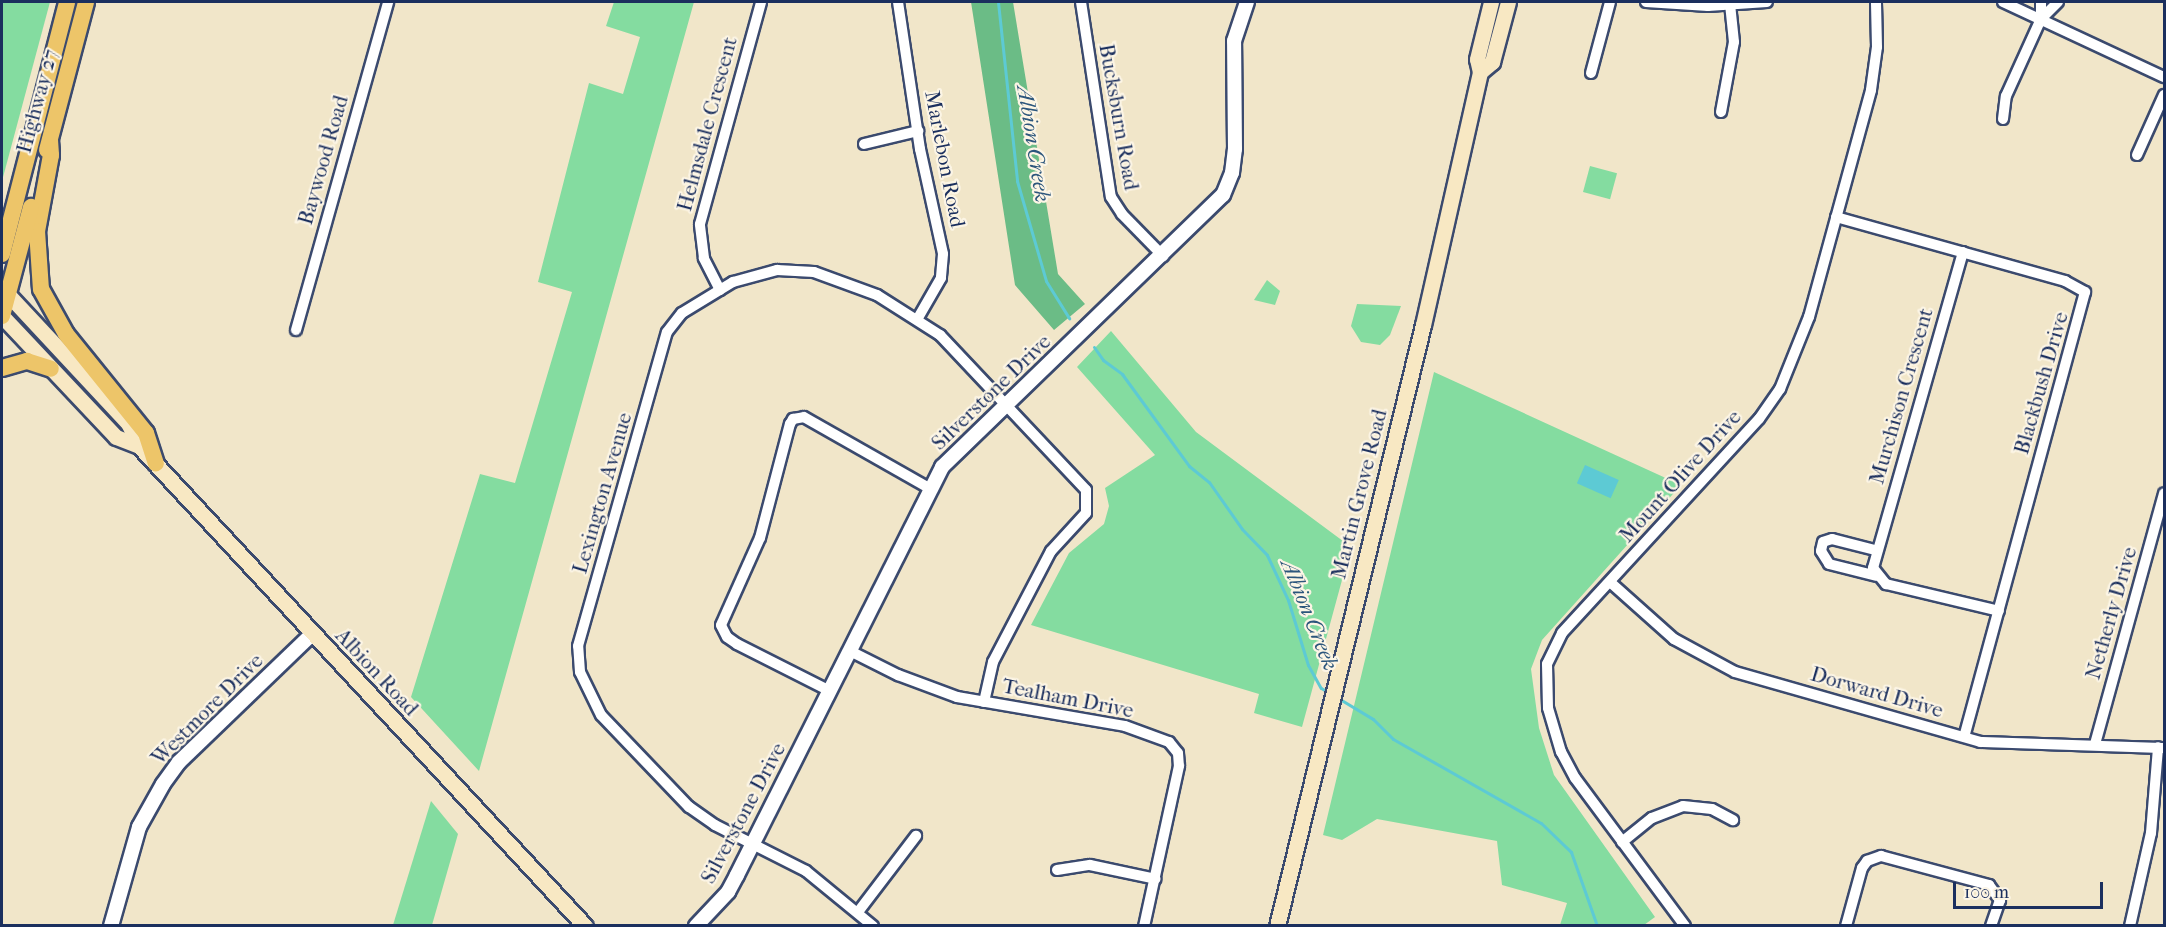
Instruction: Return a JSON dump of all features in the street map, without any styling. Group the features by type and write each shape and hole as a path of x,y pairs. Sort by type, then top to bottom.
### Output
{"main road":[{"name":"Highway 27","path":"2,254 6,216 68,2"},
{"name":"Highway 27","path":"2,316 4,292 50,140 86,2"},
{"name":"Martin Grove Road","path":"1277,926 1336,672 1423,325 1480,72 1477,59 1491,2"},
{"name":"Martin Grove Road","path":"1480,72 1492,62 1508,2"},
{"path":"50,140 51,155 37,231 36,256 41,289 66,334 146,433 156,464"},
{"name":"Albion Road","path":"4,292 128,423 139,446 585,926"},
{"name":"Albion Road","path":"2,316 116,437 139,446"},
{"path":"2,368 27,361 51,369"}],"street":[{"name":"Baywood Road","path":"296,330 386,2"},
{"name":"Helmsdale Crescent","path":"720,290 704,258 700,224 761,2"},
{"name":"Marlebon Road","path":"898,2 918,131 941,243 943,267 918,318"},
{"name":"Bucksburn Road","path":"1081,2 1111,197 1122,214 1163,256"},
{"name":"Silverstone Drive","path":"696,926 728,892 828,690 850,651 929,488 957,450 1207,214 1223,195 1232,173 1234,42 1247,2"},
{"path":"1591,73 1610,2"},
{"path":"1646,2 1730,5 1767,2"},
{"name":"Mount Olive Drive","path":"1685,926 1575,778 1561,752 1548,708 1545,686 1547,664 1558,640 1759,419 1780,389 1801,343 1874,74 1876,2"},
{"path":"2003,2 2164,77"},
{"path":"2041,19 2042,2"},
{"path":"2003,119 2006,96 2041,19 2058,2"},
{"path":"1721,112 1734,42 1730,5"},
{"path":"2137,155 2164,95"},
{"path":"864,144 918,131"},
{"name":"Blackbush Drive","path":"1836,217 2078,285 2085,298 1964,736"},
{"name":"Murchison Crescent","path":"1877,576 1873,560 1875,550 1963,252"},
{"name":"Lexington Avenue","path":"873,926 806,871 689,807 602,714 585,689 578,646 667,332 682,313 720,290 769,272 814,272 877,295 918,318 1005,404 1086,490 1089,507 1051,551 993,662 984,702"},
{"path":"828,690 737,644 727,637 721,625 760,538 793,418 804,417 929,488"},
{"name":"Netherly Drive","path":"2095,744 2164,492"},
{"path":"1875,550 1832,540 1823,542 1821,551 1829,564 1877,576 1886,584 1999,612"},
{"name":"Dorward Drive","path":"1610,582 1674,639 1735,672 1964,736 2011,745 2095,744 2161,747"},
{"name":"Westmore Drive","path":"111,926 139,827 163,784 179,762 313,633"},
{"name":"Tealham Drive","path":"850,651 931,689 984,702 1125,726 1174,747 1180,760 1144,926"},
{"path":"2130,926 2151,832 2161,747"},
{"path":"1622,842 1652,818 1683,806 1712,809 1733,820"},
{"path":"858,912 916,836"},
{"path":"1846,926 1862,868 1867,861 1881,856 1989,885 2000,900 1991,926"},
{"path":"1057,870 1090,865 1156,879"}],"green space":[{"path":"2,2 50,2 2,181"},
{"path":"614,2 694,2 479,771 411,697 480,474 515,483 572,292 538,282 589,83 623,94 640,37 606,26"},
{"path":"971,2 1013,2 1058,274 1085,304 1054,330 1015,285"},
{"path":"1590,166 1617,173 1610,199 1583,192"},
{"path":"1267,280 1280,291 1275,305 1254,300"},
{"path":"1357,304 1401,306 1390,335 1380,345 1361,342 1351,326"},
{"path":"1111,331 1196,432 1351,547 1302,727 1254,713 1259,694 1031,625 1069,553 1104,524 1109,506 1105,488 1155,455 1077,367"},
{"path":"1434,372 1681,485 1542,640 1531,669 1539,728 1554,775 1655,917 1644,925 1560,925 1567,903 1502,885 1497,841 1377,819 1342,840 1323,835"},
{"path":"431,801 458,834 432,925 393,925"}],"water":[{"path":"1585,465 1619,480 1611,498 1577,483"}],"waterway":[{"name":"Albion Creek","path":"998,2 1017,181 1046,281 1069,318"},
{"name":"Albion Creek","path":"1094,347 1103,360 1122,374 1189,466 1209,482 1242,529 1267,555 1288,600 1308,665 1321,688 1328,692"},
{"name":"Albion Creek","path":"1338,698 1373,719 1393,739 1541,823 1571,852 1597,926"}]}
